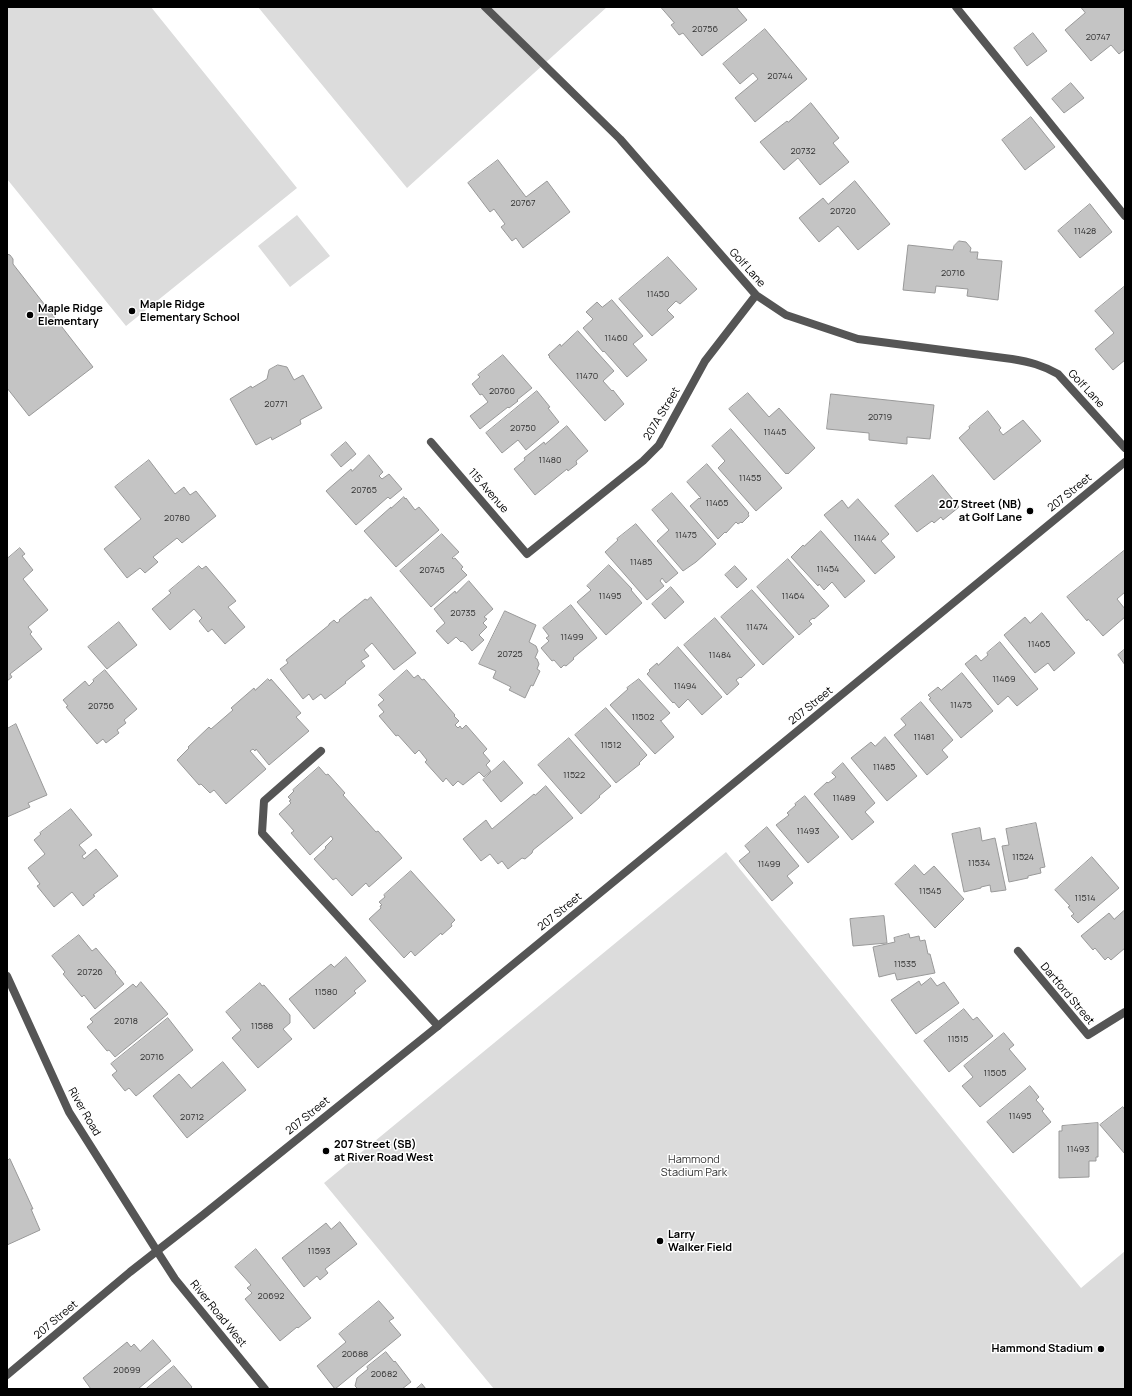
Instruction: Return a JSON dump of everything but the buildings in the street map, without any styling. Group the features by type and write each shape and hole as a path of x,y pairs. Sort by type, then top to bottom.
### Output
{"street":[{"name":"Golf Lane","path":"485,7 620,139 756,295 786,315 858,339 1012,359 1047,368 1058,374 1125,448"},
{"path":"956,7 1125,216"},
{"name":"207A Street","path":"528,554 643,461 659,445 705,361 756,295"},
{"name":"115 Avenue","path":"431,442 528,554"},
{"name":"207 Street","path":"7,1375 130,1272 438,1026 1125,462"},
{"path":"321,751 264,801 262,833 438,1026"},
{"name":"Dartford Street","path":"1018,951 1088,1035 1125,1012"},
{"name":"River Road","path":"7,976 69,1112 157,1251"},
{"name":"River Road West","path":"157,1251 175,1279 265,1389"}],"green space":[{"path":"7,7 151,7 297,188 126,326 7,179"},
{"path":"258,7 607,7 407,188"},
{"path":"297,215 330,256 290,287 258,246"},
{"name":"Hammond Stadium Park","path":"726,852 1081,1288 1125,1251 1125,1389 494,1389 324,1183"}],"place":[{"name":"Maple Ridge Elementary School","path":"132,311"},
{"name":"Maple Ridge Elementary","path":"30,315"},
{"name":"207 Street (NB) at Golf Lane","path":"1030,511"},
{"name":"207 Street (SB) at River Road West","path":"326,1151"},
{"name":"Larry Walker Field","path":"660,1241"},
{"name":"Hammond Stadium","path":"1101,1349"}]}
